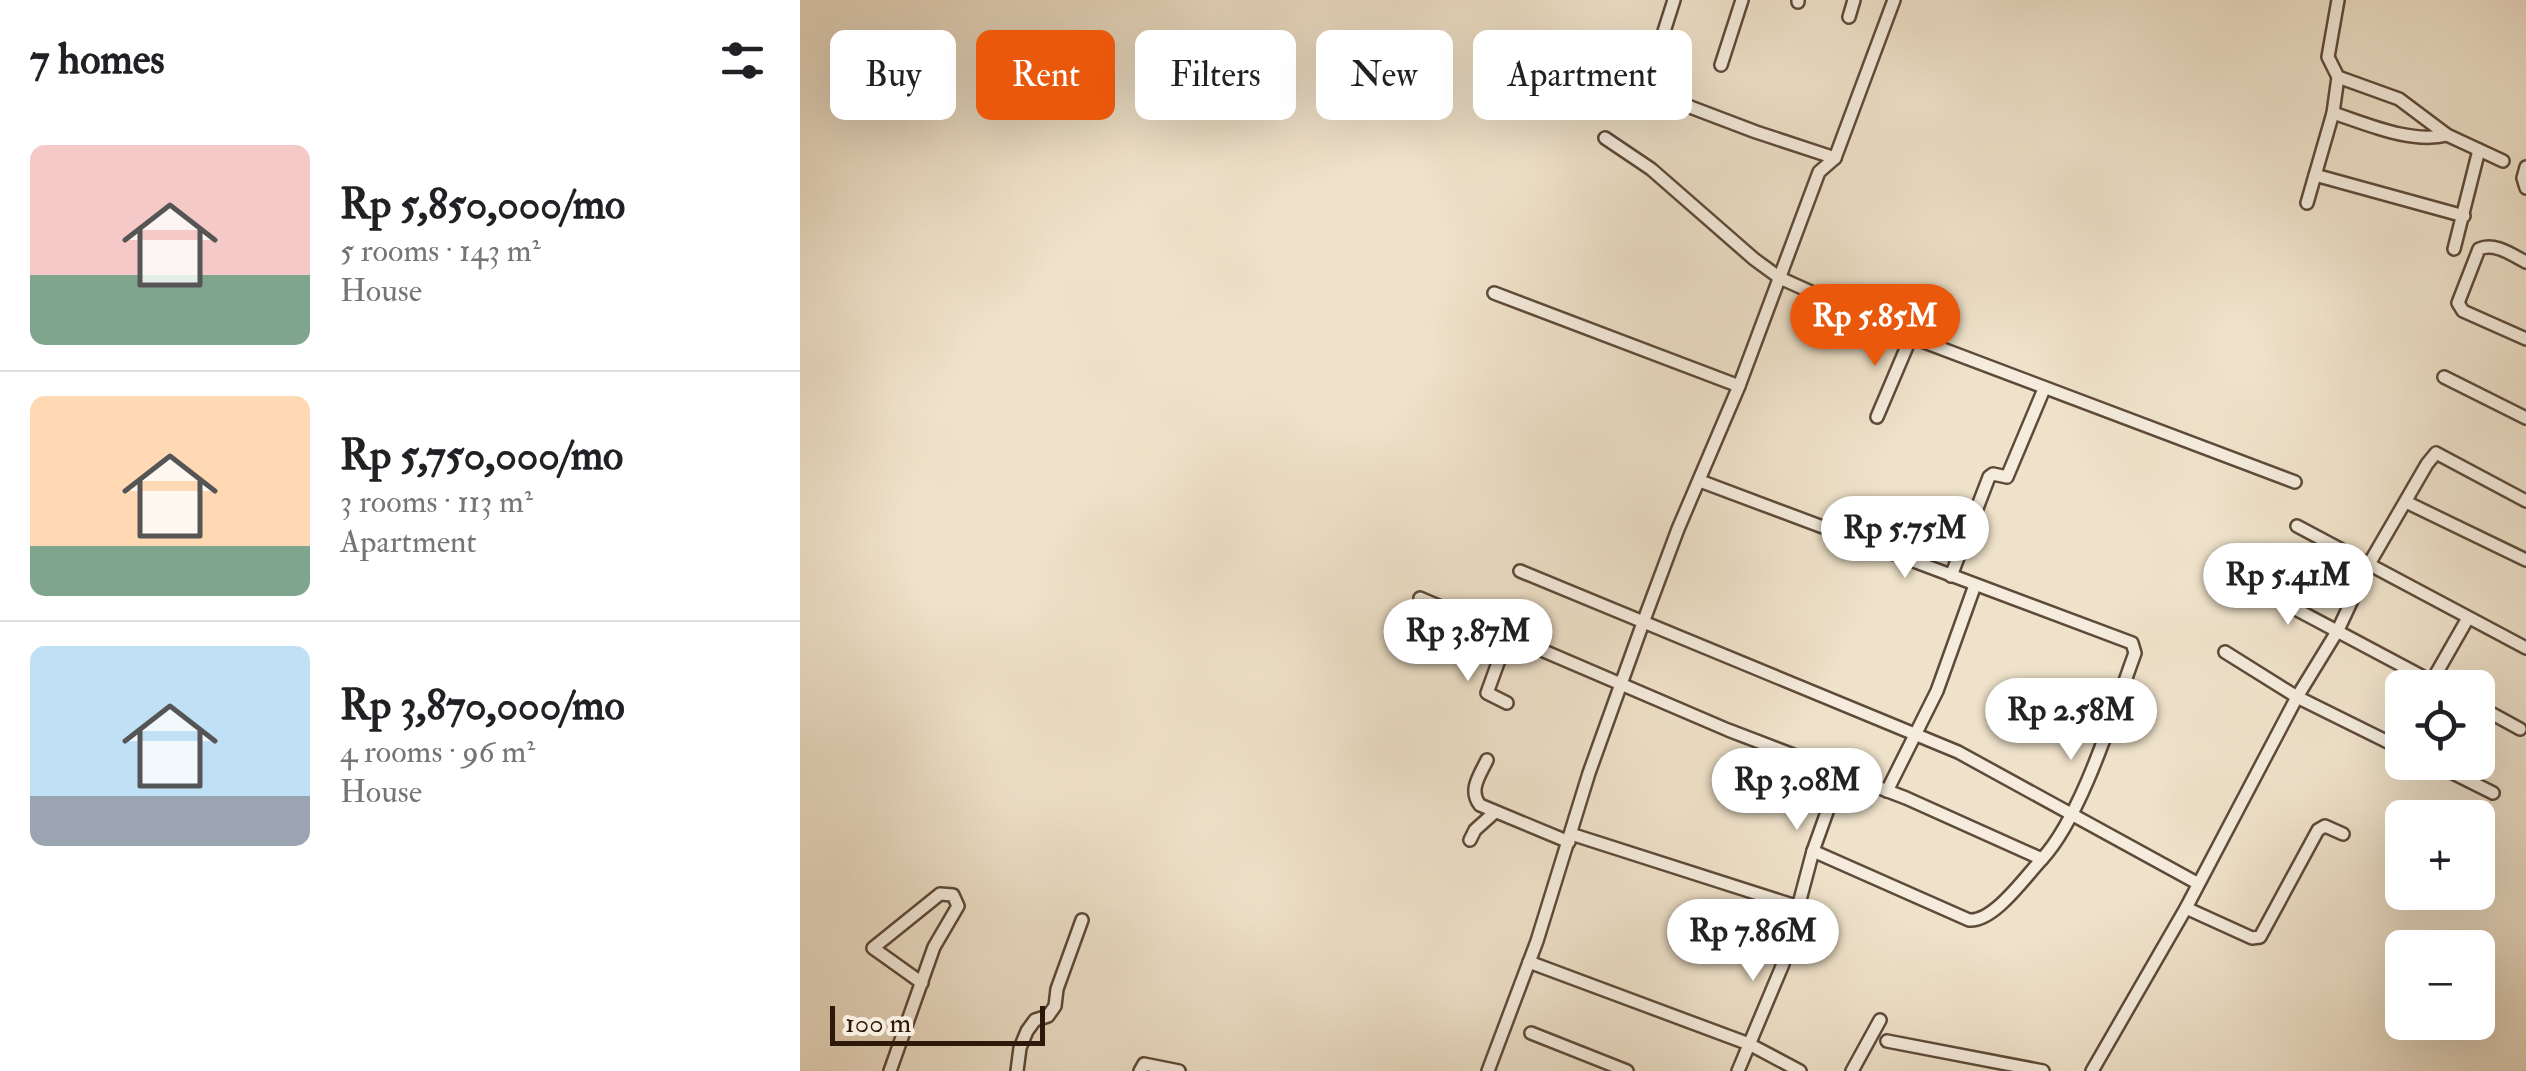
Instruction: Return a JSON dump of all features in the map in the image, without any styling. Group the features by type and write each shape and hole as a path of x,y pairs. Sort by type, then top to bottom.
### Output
{"street":[{"path":"1664,30 1674,0"},
{"path":"1721,64 1742,0"},
{"path":"1848,17 1854,0"},
{"path":"1488,1071 1529,962 1644,620 1739,386 1819,172 1835,158 1894,0"},
{"path":"2307,203 2333,113 2338,77 2328,58 2338,0"},
{"path":"2338,77 2398,99 2447,135 2503,161"},
{"path":"1692,108 1835,158"},
{"path":"2333,113 2428,138 2447,135"},
{"path":"1605,138 1651,169 1780,278 1912,337 2295,482"},
{"path":"2454,248 2479,150"},
{"path":"2526,167 2526,188"},
{"path":"2315,175 2464,216"},
{"path":"2526,262 2496,248 2479,250 2458,303 2463,311 2526,339"},
{"path":"1494,292 1739,386"},
{"path":"1877,417 1912,337"},
{"path":"2444,377 2526,418"},
{"path":"1951,576 1989,476 2007,477 2044,389"},
{"path":"2092,1071 2186,908 2418,476 2436,454 2526,500"},
{"path":"1700,481 2132,643 2135,653 2107,730 2056,844 1990,915 1979,921 1969,920 1813,851"},
{"path":"2406,502 2526,560"},
{"path":"2297,526 2526,648"},
{"path":"1520,571 1958,752 2198,884"},
{"path":"1887,791 1938,692 1975,584"},
{"path":"2258,588 2412,670"},
{"path":"1420,598 2042,859"},
{"path":"2444,670 2468,618"},
{"path":"1507,703 1488,693 1508,638"},
{"path":"2224,652 2297,697 2385,741"},
{"path":"2056,705 2107,730"},
{"path":"2495,716 2520,730"},
{"path":"1486,760 1474,787 1474,798 1494,812 1798,906"},
{"path":"1738,1071 1784,964 1813,851 1840,773"},
{"path":"2466,780 2492,793"},
{"path":"1470,840 1494,812"},
{"path":"2186,908 2252,938 2260,938 2318,830 2325,826 2342,834"},
{"path":"890,1071 940,934 958,906 952,894 940,894 873,948 922,983"},
{"path":"1017,1071 1027,1031 1055,1006 1057,989 1082,920"},
{"path":"1529,962 1749,1044 1800,1071"},
{"path":"1852,1071 1880,1020"},
{"path":"1531,1033 1626,1071"},
{"path":"1887,1042 2043,1071"},
{"path":"1140,1071 1144,1064 1179,1071"}]}
